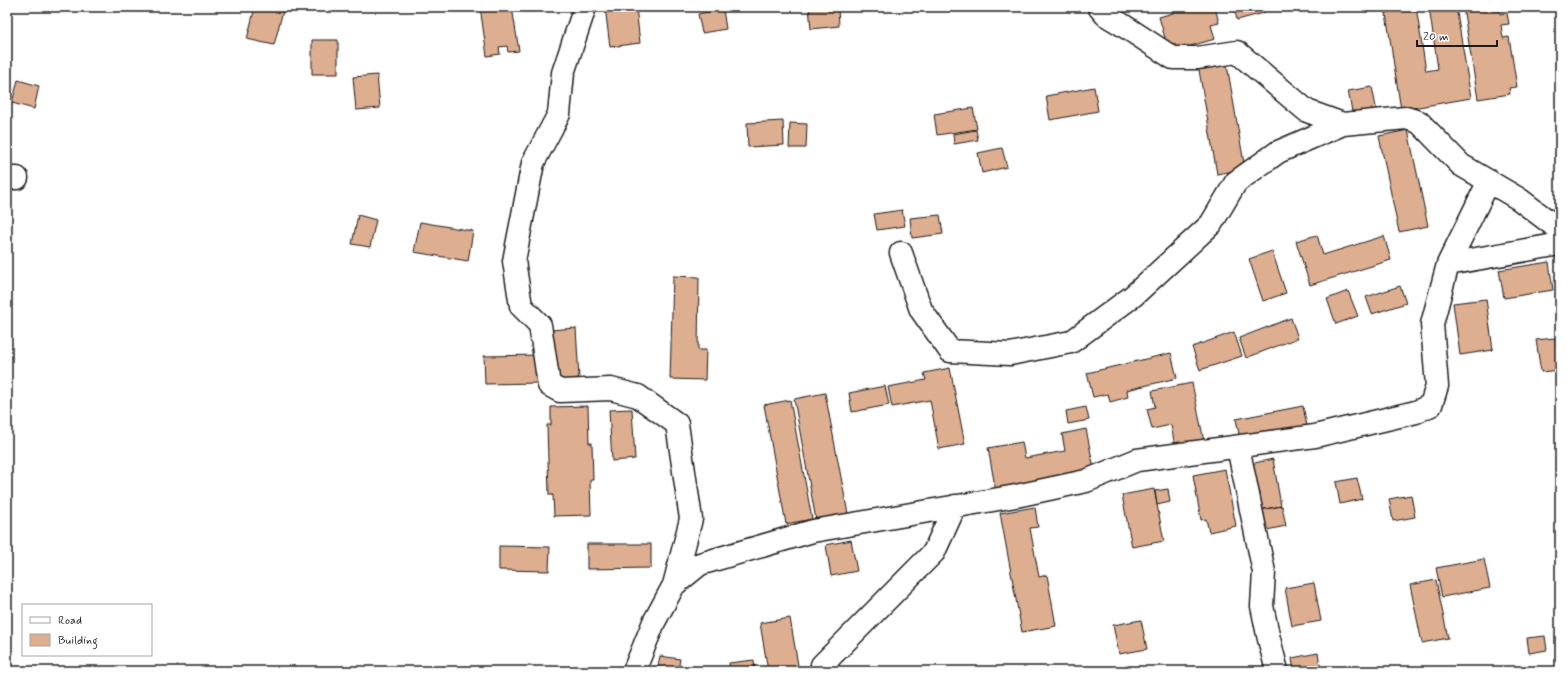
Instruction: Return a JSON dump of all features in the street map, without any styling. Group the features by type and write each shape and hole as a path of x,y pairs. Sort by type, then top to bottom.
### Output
{"street":[{"path":"585,7 562,74 559,114 533,163 514,261 521,306 540,325 549,385 560,391 611,389 638,396 677,424 691,519 674,585 654,622 634,671"},
{"path":"1099,7 1106,15 1173,58 1197,58 1236,52 1308,111 1343,124"},
{"path":"900,253 921,310 950,351 1010,354 1071,342 1133,296 1211,224 1236,182 1278,152 1343,124 1406,118 1420,122 1461,165 1520,199 1560,230"},
{"path":"674,585 700,564 806,533 1016,496 1086,481 1137,460 1315,436 1416,412 1431,405 1437,386 1432,324 1448,264 1489,181"},
{"path":"1448,264 1560,244"},
{"path":"1238,447 1264,572 1262,606 1277,671"},
{"path":"822,665 934,552 955,506"}],"building":[{"path":"112,7 132,7 131,12"},
{"path":"255,7 284,7 274,45 247,39"},
{"path":"480,7 512,7 519,51 508,52 507,46 499,47 500,54 487,56"},
{"path":"605,7 636,7 640,43 610,47"},
{"path":"809,7 838,7 839,26 811,29"},
{"path":"1215,7 1219,23 1211,25 1215,39 1169,52 1159,17 1173,13 1172,8"},
{"path":"1234,7 1263,7 1264,13 1237,20"},
{"path":"1385,7 1416,7 1426,71 1438,69 1429,7 1456,7 1471,98 1401,110"},
{"path":"1463,7 1500,7 1500,14 1507,13 1509,24 1501,25 1503,38 1509,37 1517,87 1509,88 1510,94 1478,99"},
{"path":"723,9 726,29 702,33 698,14"},
{"path":"312,40 338,40 338,74 312,74"},
{"path":"1227,65 1245,169 1217,174 1199,70"},
{"path":"377,75 380,108 356,110 353,77"},
{"path":"18,80 39,86 34,109 12,103"},
{"path":"1094,87 1098,111 1050,120 1046,96"},
{"path":"1372,87 1377,112 1353,116 1348,91"},
{"path":"973,108 977,129 937,135 934,114"},
{"path":"783,121 784,145 748,147 747,123"},
{"path":"790,123 807,124 806,148 789,148"},
{"path":"976,130 978,140 954,144 953,134"},
{"path":"1408,130 1428,226 1399,232 1379,136"},
{"path":"1002,148 1007,167 982,173 978,153"},
{"path":"902,210 905,226 877,230 874,214"},
{"path":"358,215 376,220 370,247 352,244"},
{"path":"940,215 943,234 912,238 910,218"},
{"path":"420,222 473,231 468,261 414,252"},
{"path":"1317,235 1323,255 1384,236 1391,260 1310,285 1296,241"},
{"path":"1272,251 1286,293 1263,301 1249,259"},
{"path":"1549,262 1553,290 1504,298 1499,270"},
{"path":"673,276 699,277 698,350 706,350 705,380 670,379"},
{"path":"1400,286 1406,303 1372,314 1366,297"},
{"path":"1348,291 1358,316 1336,324 1327,299"},
{"path":"1486,299 1493,350 1460,355 1453,303"},
{"path":"1291,318 1298,338 1246,358 1239,338"},
{"path":"576,328 579,378 553,381 550,330"},
{"path":"1234,332 1242,356 1200,370 1192,347"},
{"path":"1555,338 1559,370 1541,372 1536,340"},
{"path":"1171,353 1177,378 1127,390 1128,397 1110,402 1108,394 1093,397 1087,373"},
{"path":"541,355 541,383 485,384 484,356"},
{"path":"950,368 965,444 939,449 930,400 892,407 888,387 926,380 924,373"},
{"path":"1192,383 1205,446 1176,452 1171,425 1152,429 1147,409 1155,407 1152,391"},
{"path":"885,386 889,405 852,412 849,393"},
{"path":"825,393 848,514 816,520 794,399"},
{"path":"790,400 812,519 786,524 764,405"},
{"path":"588,406 589,443 592,443 593,480 590,480 591,515 554,516 553,495 549,495 547,425 551,425 551,407"},
{"path":"1303,406 1308,431 1241,444 1236,419"},
{"path":"1086,407 1089,420 1068,424 1066,411"},
{"path":"632,409 635,459 612,461 609,410"},
{"path":"1086,429 1095,474 996,492 988,448 1022,442 1025,458 1065,451 1062,434"},
{"path":"1273,459 1281,506 1254,511 1245,465"},
{"path":"1225,469 1236,526 1209,532 1206,519 1201,520 1193,475"},
{"path":"1357,478 1362,499 1340,504 1336,482"},
{"path":"1154,489 1164,541 1132,547 1122,495"},
{"path":"1168,489 1170,502 1157,505 1155,491"},
{"path":"1411,495 1415,517 1393,521 1389,499"},
{"path":"1282,506 1286,526 1257,532 1253,511"},
{"path":"1035,507 1038,527 1030,528 1039,577 1047,575 1056,626 1022,632 1000,513"},
{"path":"851,540 857,571 831,576 826,545"},
{"path":"587,544 651,544 651,568 587,569"},
{"path":"499,546 550,547 549,571 499,570"},
{"path":"1484,559 1490,588 1442,597 1436,568"},
{"path":"1436,580 1448,638 1422,643 1410,585"},
{"path":"1314,583 1321,621 1292,626 1285,588"},
{"path":"790,618 799,671 768,671 760,623"},
{"path":"1141,620 1147,649 1119,654 1113,625"},
{"path":"1545,636 1547,650 1529,653 1527,638"},
{"path":"1318,653 1321,671 1294,671 1292,658"},
{"path":"660,656 680,659 678,671 657,671"},
{"path":"754,660 755,671 730,671 729,663"}]}
